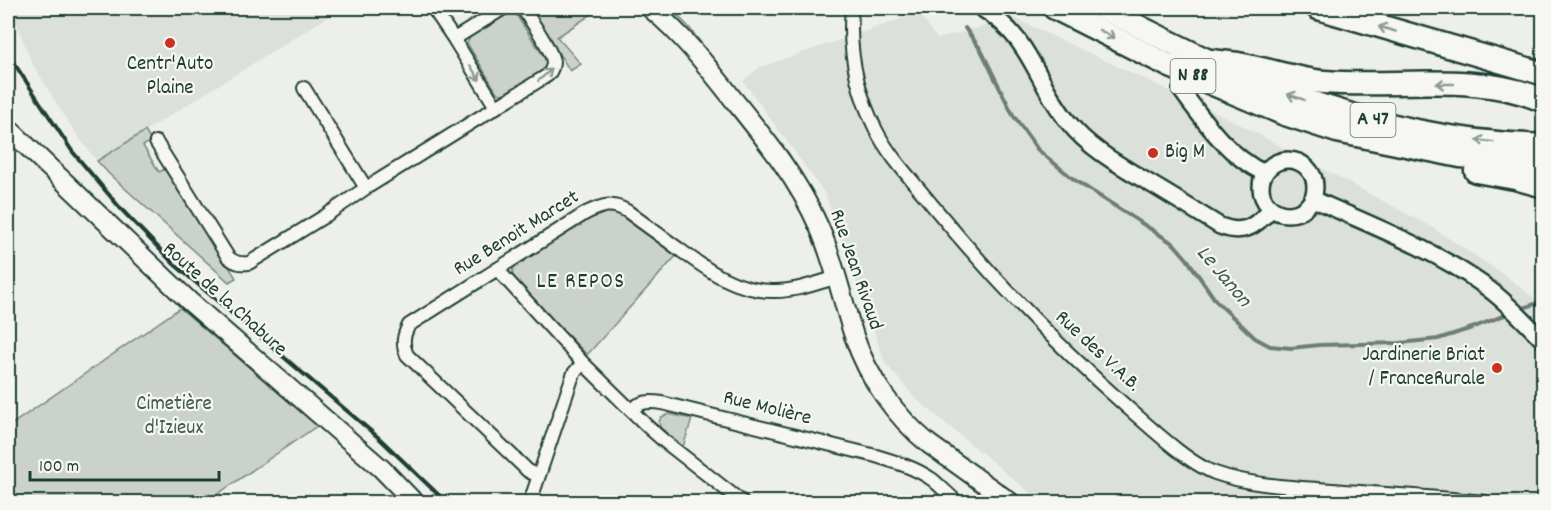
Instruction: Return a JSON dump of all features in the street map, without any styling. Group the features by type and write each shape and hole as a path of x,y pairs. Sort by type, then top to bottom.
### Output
{"highway":[{"name":"N 88","path":"1055,8 1168,65 1285,114 1337,130 1363,145 1544,186"},
{"name":"N 88","path":"1102,8 1211,61"},
{"path":"1318,8 1544,74"},
{"name":"A 47","path":"1211,61 1288,94 1369,119 1456,137 1544,146"},
{"path":"1211,61 1325,82 1485,85 1528,93 1544,101"},
{"name":"A 47","path":"1337,130 1460,156 1544,164"}],"main road":[{"name":"Rue Jean Rivaud","path":"650,8 696,52 776,152 806,200 831,255 860,352 890,404 916,434 1010,502"},
{"name":"Route de la Chabure","path":"8,128 189,301 382,469 414,502"}],"street":[{"path":"433,8 496,107"},
{"path":"453,39 504,8"},
{"path":"156,142 228,257 241,264 249,262 548,75 553,61 550,52 522,8"},
{"name":"Rue des V.A.B.","path":"852,8 851,47 857,80 866,108 878,133 897,161 952,229 1019,305 1087,371 1147,425 1180,451 1213,472 1238,480 1307,488 1485,502"},
{"path":"981,8 1009,27 1025,48 1056,105 1069,123 1086,141 1111,160 1230,230 1239,231 1253,225 1271,209"},
{"path":"304,88 366,188"},
{"path":"1181,90 1216,135 1248,164 1264,173"},
{"path":"1287,159 1304,165 1311,172 1314,180 1313,199 1302,211 1286,215 1278,213 1265,204 1260,189 1264,173 1278,161 1287,159"},
{"path":"1313,199 1437,256 1484,285 1544,341"},
{"name":"Rue Benoit Marcet","path":"538,476 528,471 407,355 403,340 409,325 586,213 607,205 617,206 627,212 703,267 741,287 777,292 837,277"},
{"path":"497,269 631,410 664,441 742,502"},
{"path":"530,502 570,381 584,363"},
{"name":"Rue Molière","path":"631,410 643,403 662,403 876,456 910,468 934,481 957,502"}],"shaded area":[{"path":"10,8 342,8 97,161 73,130 32,63"},
{"path":"919,13 937,39 1014,18 1224,116 1430,226 1506,276 1543,305 1543,502 1041,502 915,398 885,363 825,194 743,81 760,67"}],"green space":[{"path":"530,8 601,8 557,37 581,64 570,71"},
{"path":"665,8 670,8 687,25 789,154 827,221 838,249 835,250 774,139 684,26"},
{"path":"511,12 515,13 547,65 544,70 506,93 500,94 467,43 471,36"},
{"path":"145,131 151,141 143,146 159,172 167,168 236,278 229,282 97,161"},
{"path":"612,211 676,256 587,355 513,278 513,271 516,264 597,213"},
{"name":"Cimetière d'Izieux","path":"180,308 317,426 206,502 8,502 8,427"},
{"path":"669,414 692,419 683,447 660,427 661,417"}],"waterway":[{"name":"Le Janon","path":"965,28 981,50 1013,115 1038,150 1076,181 1174,244 1216,301 1255,338 1270,346 1291,348 1438,339 1510,313"},
{"name":"Le Janon","path":"1517,310 1544,301"}],"railway":[{"path":"8,54 72,151 121,209 174,264 379,438 446,502"}],"place":[{"name":"Centr'Auto Plaine","path":"170,43"},
{"name":"Big M","path":"1153,153"},
{"name":"Jardinerie Briat / FranceRurale","path":"1497,368"}],"district":[{"name":"LE REPOS","path":"581,282"}]}
